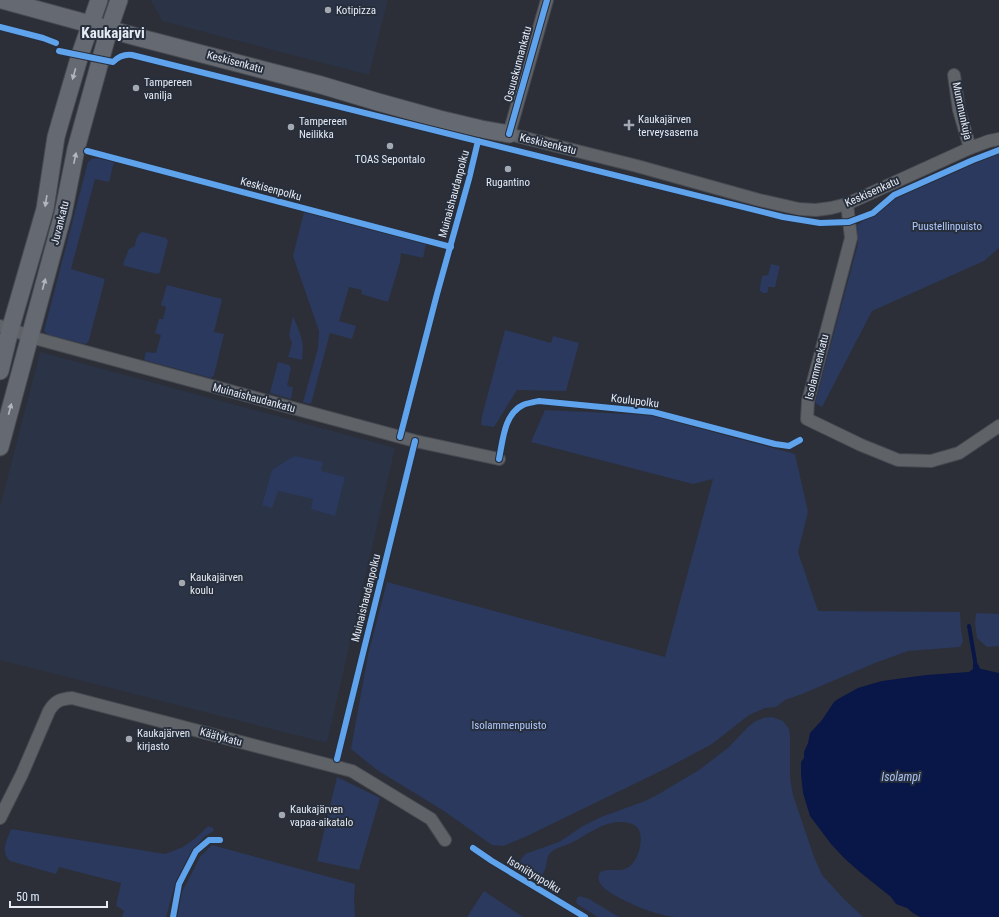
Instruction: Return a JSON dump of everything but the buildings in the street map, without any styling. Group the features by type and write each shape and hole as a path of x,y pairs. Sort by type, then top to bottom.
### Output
{"main road":[{"name":"Keskisenkatu","path":"2,0 321,85 439,119 510,134"},
{"name":"Juvankatu","path":"0,371 5,328 44,209 56,137 90,24 99,0"},
{"name":"Juvankatu","path":"0,447 63,214 76,149 109,29 119,0"}],"street":[{"name":"Osuuskunnankatu","path":"510,134 547,0"},
{"name":"Mummunkuja","path":"954,75 959,110 970,148"},
{"name":"Keskisenkatu","path":"510,134 637,166 753,198 799,209 816,210 847,204 970,148 999,139"},
{"name":"Isolammenkatu","path":"847,204 851,238 808,401 807,420 898,460 931,461 959,453 999,426"},
{"name":"Muinaishaudankatu","path":"5,328 38,340 415,441 500,458"},
{"name":"Käätykatu","path":"0,818 22,774 53,704 59,700 72,698 352,771 431,819 445,840"}],"shaded area":[{"path":"151,0 388,0 369,75 162,21"},
{"name":"Kaukajärven koulu","path":"40,352 395,448 327,743 0,660 0,507"}],"green space":[{"name":"Puustellinpuisto","path":"999,154 999,248 984,261 872,311 822,407 815,403 858,244 857,225 879,211 895,198 979,160"},
{"path":"97,158 114,162 109,182 95,179 71,269 105,279 89,340 86,344 49,335 44,331 88,162"},
{"path":"304,212 426,244 423,258 401,253 400,262 388,302 361,294 362,290 349,287 339,321 356,326 352,339 330,333 311,404 303,402 318,348 319,331 293,256"},
{"path":"143,232 166,238 168,241 160,272 157,274 125,266 123,264 129,249 135,246 138,235"},
{"path":"771,264 780,266 775,287 768,287 768,292 763,293 760,291 762,276 768,275"},
{"path":"167,285 222,299 214,332 224,334 214,375 211,378 144,360 146,352 156,353 161,335 155,333 159,319 163,319 166,307 161,305"},
{"path":"293,316 300,332 303,348 302,360 288,357 292,343 289,335"},
{"path":"505,330 551,343 553,336 579,343 566,391 517,390 494,427 481,425 482,416"},
{"path":"278,362 289,365 291,368 287,386 293,387 291,399 270,393"},
{"name":"Isolammenpuisto","path":"545,410 650,415 795,454 808,512 798,552 818,611 960,612 963,641 960,647 908,651 785,700 776,707 765,708 749,715 712,744 667,768 525,837 503,846 492,845 444,811 377,770 351,749 368,655 387,582 665,657 713,479 693,484 531,442"},
{"path":"294,456 323,462 321,471 345,477 335,516 311,509 313,499 278,491 272,508 262,505 272,470"},
{"path":"976,613 999,614 999,646 987,647 977,638 975,624"},
{"path":"772,717 783,721 789,729 790,778 793,795 814,857 822,875 863,917 675,917 642,908 607,891 599,880 600,872 627,868 637,856 641,839 640,834 637,827 629,823 614,822 607,824 552,851 548,857 545,870 541,876 527,874 521,869 519,862 525,854 559,842 583,826 601,817 657,795 699,770 729,747 754,722 763,718"},
{"path":"337,777 380,798 359,870 317,861"},
{"path":"208,826 213,828 214,831 205,836 191,852 176,881 166,917 122,917 124,911 116,906 121,883 59,867 56,874 10,861 5,854 5,846 11,829 165,854 183,847 197,837"},
{"path":"212,845 355,884 355,917 177,917 182,892 200,857"},
{"path":"484,891 523,917 467,917"},
{"path":"580,896 589,899 619,917 598,917 577,904 577,898"}],"water":[{"name":"Isolampi","path":"975,661 981,669 999,673 999,917 920,917 907,908 896,904 891,897 845,859 831,844 810,816 803,793 801,762 804,758 804,752 810,733 838,699 858,688 882,681 926,675 969,672 973,669 973,663"}],"waterway":[{"path":"969,626 975,661"}],"cycle path":[{"path":"509,134 547,0"},
{"path":"0,27 43,38 56,43"},
{"path":"59,51 113,62 121,56 132,55 783,217 820,223 849,222 873,213 894,195 999,150"},
{"name":"Muinaishaudanpolku","path":"400,437 478,141"},
{"name":"Keskisenpolku","path":"87,151 451,247"},
{"name":"Koulupolku","path":"499,459 505,428 512,415 523,405 539,401 653,412 775,444 789,446 800,440"},
{"name":"Muinaishaudanpolku","path":"337,759 415,441"},
{"path":"173,917 179,884 196,851 209,840 220,840"},
{"name":"Isoniitynpolku","path":"473,848 585,917"}],"place":[{"name":"Kotipizza","path":"328,10"},
{"name":"Tampereen vanilja","path":"136,88"},
{"name":"Kaukajärven terveysasema","path":"629,125"},
{"name":"Tampereen Neilikka","path":"291,127"},
{"name":"TOAS Sepontalo","path":"390,146"},
{"name":"Rugantino","path":"508,169"},
{"name":"Kaukajärven koulu","path":"182,583"},
{"name":"Kaukajärven kirjasto","path":"129,739"},
{"name":"Kaukajärven vapaa-aikatalo","path":"282,815"}],"district":[{"name":"Kaukajärvi","path":"113,33"}]}
